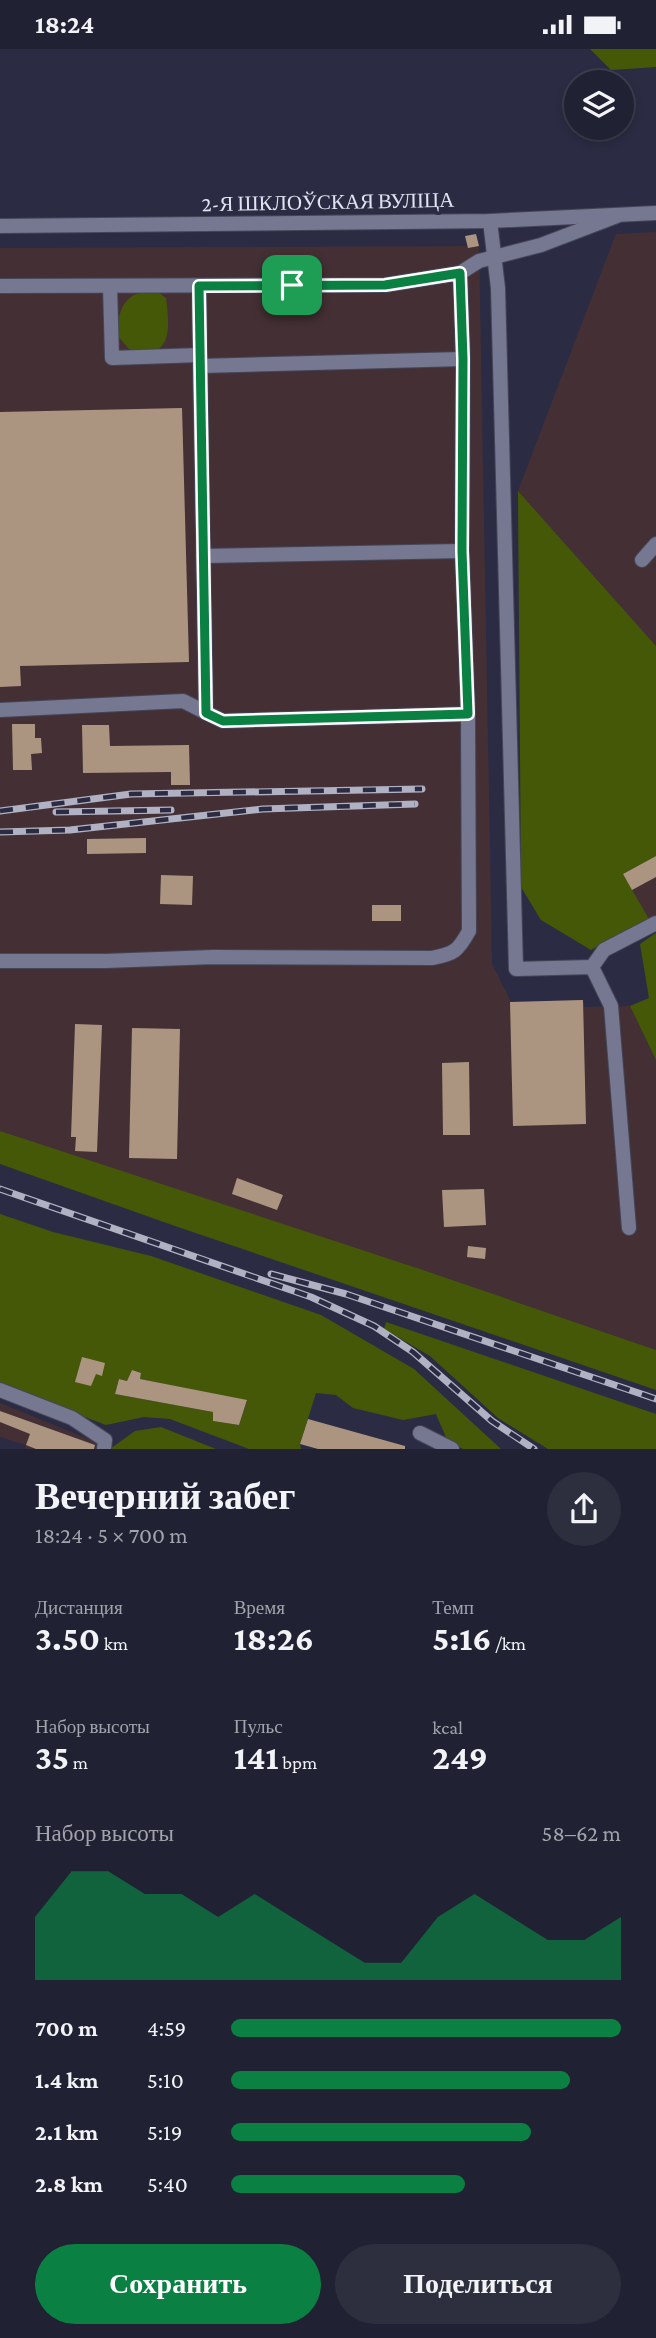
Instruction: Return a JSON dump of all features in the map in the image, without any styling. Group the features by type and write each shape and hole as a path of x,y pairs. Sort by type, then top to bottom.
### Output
{"street":[{"name":"2-Я ШКЛОЎСКАЯ ВУЛІЦА","path":"0,226 490,221 656,213"},
{"path":"0,286 385,285 460,273 479,261 541,245 617,216"},
{"path":"490,221 495,256 516,969 592,967"},
{"path":"0,961 213,957 432,958 448,955 460,948 469,931 460,273"},
{"path":"110,286 112,358 463,359"},
{"path":"199,286 206,713"},
{"path":"642,560 656,544"},
{"path":"204,556 462,551"},
{"path":"0,710 183,701 223,721 468,714"},
{"path":"592,967 604,950 656,923"},
{"path":"592,967 611,1006 629,1228"},
{"path":"0,1390 72,1417 105,1440 104,1449"},
{"path":"419,1433 452,1449"}],"shaded area":[{"path":"656,232 656,646 518,491 616,234"},
{"path":"479,246 492,964 511,1002 583,1000 584,1007 630,1006 656,1060 656,1350 423,1270 0,1131 0,248"},
{"path":"656,856 656,931 623,874"},
{"path":"0,1403 110,1449 25,1449 26,1445 0,1437"}],"green space":[{"path":"590,49 656,49 656,67 611,70"},
{"path":"159,293 166,298 166,340 154,351 129,349 117,335 123,306 136,294"},
{"path":"518,491 656,646 656,856 623,874 649,919 591,950 541,920 521,887"},
{"path":"656,933 656,1060 630,1006 649,998 640,944"},
{"path":"0,1131 423,1270 656,1350 656,1390 0,1164"},
{"path":"0,1214 53,1232 151,1256 321,1315 414,1369 501,1449 463,1449 448,1442 436,1414 403,1420 353,1408 336,1395 316,1393 300,1444 301,1449 249,1449 170,1419 144,1417 106,1425 0,1385","holes":["132,1370 141,1373 140,1379 247,1401 239,1425 213,1421 213,1412 115,1394 119,1379 127,1381"]},
{"path":"386,1322 656,1414 656,1449 548,1449 498,1418 430,1356 384,1329"},
{"path":"161,1427 216,1449 110,1449 135,1431"}],"building":[{"path":"476,234 479,246 468,248 465,236"},
{"path":"182,408 189,662 20,666 21,686 0,687 0,412"},
{"path":"12,724 35,724 35,738 41,738 42,753 31,754 32,770 13,770"},
{"path":"82,725 109,725 110,746 189,745 190,785 171,785 171,772 83,773"},
{"path":"146,838 146,853 87,854 87,839"},
{"path":"656,856 656,877 632,890 623,874"},
{"path":"161,875 193,876 192,905 160,904"},
{"path":"372,905 401,905 401,921 372,921"},
{"path":"583,1000 586,1124 513,1126 510,1002"},
{"path":"75,1024 102,1025 97,1152 75,1151 76,1137 71,1137"},
{"path":"132,1028 180,1029 177,1159 129,1158"},
{"path":"469,1062 470,1135 443,1135 442,1063"},
{"path":"237,1178 283,1195 277,1210 232,1194"},
{"path":"484,1189 486,1225 444,1227 442,1190"},
{"path":"468,1246 486,1248 485,1259 467,1257"},
{"path":"82,1357 105,1363 102,1376 96,1374 91,1386 75,1382"},
{"path":"132,1370 141,1373 140,1379 247,1400 239,1425 213,1421 213,1412 115,1394 119,1379 127,1381"},
{"path":"0,1411 95,1445 94,1449 36,1449 26,1445 30,1434 0,1422"},
{"path":"308,1419 405,1446 405,1449 318,1449 300,1444"}],"railway":[{"path":"0,811 131,794 422,789"},
{"path":"0,832 70,830 263,809 415,804"},
{"path":"56,812 171,810"},
{"path":"0,1189 311,1297 374,1326 413,1352 492,1421 534,1449"},
{"path":"271,1274 346,1294 656,1399"}],"route":[{"path":"460,273 463,359 462,551 468,714 223,721 206,713 199,286 292,285 385,285 460,273"}]}
